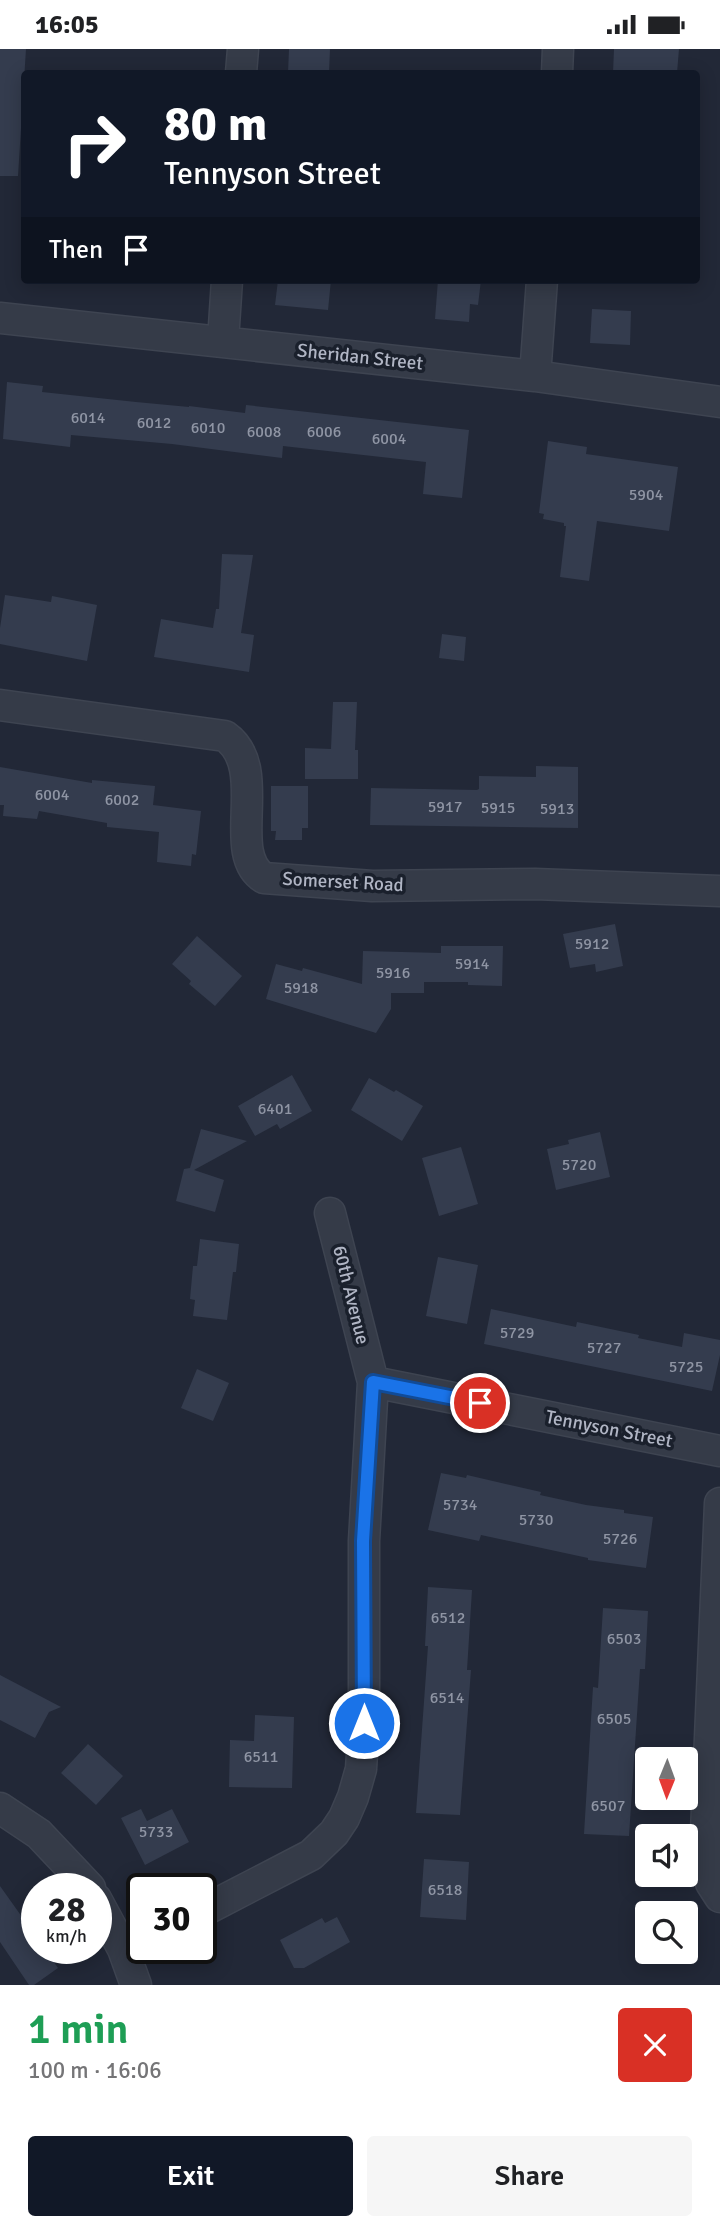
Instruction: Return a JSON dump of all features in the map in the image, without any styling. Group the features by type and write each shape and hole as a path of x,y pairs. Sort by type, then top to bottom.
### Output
{"street":[{"path":"241,70 243,49"},
{"path":"557,70 558,49"},
{"path":"223,341 227,284"},
{"path":"536,376 542,284"},
{"name":"Sheridan Street","path":"0,319 536,376 720,401"},
{"name":"Somerset Road","path":"0,705 225,736 240,751 247,784 247,849 250,864 256,873 264,878 372,886 535,884 720,891"},
{"name":"60th Avenue","path":"217,1904 311,1855 334,1833 353,1797 361,1769 364,1723 363,1541 373,1382 330,1213"},
{"name":"Tennyson Street","path":"373,1382 720,1451"},
{"path":"720,1503 705,1850 711,1883 720,1897"},
{"path":"0,1808 39,1834 76,1873"},
{"path":"112,1919 126,1937"},
{"path":"134,1964 136,1985"}],"building":[{"path":"0,49 26,49 25,70 21,70 18,176 0,176"},
{"path":"289,49 330,49 329,70 288,70"},
{"path":"614,49 679,49 677,70 613,70"},
{"path":"278,284 331,284 328,310 275,305"},
{"path":"438,284 481,284 478,305 470,304 469,322 435,319"},
{"path":"592,309 631,311 630,345 590,343"},
{"path":"7,382 43,386 42,392 136,402 245,413 246,405 469,430 462,498 423,494 426,462 283,446 282,458 71,435 70,447 3,439"},
{"path":"548,441 587,447 586,454 678,467 669,531 597,521 589,581 560,577 566,526 564,523 543,519 544,514 539,513"},
{"path":"222,554 253,555 241,633 254,635 249,672 154,657 161,619 213,628 216,609 219,609"},
{"path":"5,595 51,602 52,596 97,605 87,661 0,644"},
{"path":"442,634 466,637 464,661 439,658"},
{"path":"333,702 357,702 355,750 358,750 358,779 305,779 305,748 331,749"},
{"path":"536,766 578,767 578,828 370,825 371,788 477,790 479,776 536,777"},
{"path":"0,767 92,783 92,780 155,786 153,805 201,811 196,855 192,854 191,866 157,862 159,832 107,827 107,823 39,811 37,819 3,816 4,805 0,805"},
{"path":"271,786 308,786 308,828 302,828 302,840 275,840 276,831 271,831"},
{"path":"615,924 623,966 596,972 595,964 570,968 563,934"},
{"path":"197,936 242,976 215,1006 189,984 191,981 172,964"},
{"path":"441,946 503,946 502,986 468,985 468,982 424,982 424,993 391,993 391,1009 376,1033 266,999 276,964 302,971 303,968 362,984 363,951 441,953"},
{"path":"292,1075 312,1111 280,1129 277,1124 255,1136 238,1106"},
{"path":"369,1078 423,1106 402,1141 351,1110"},
{"path":"201,1129 247,1141 194,1170 224,1180 215,1212 176,1201 184,1169 190,1168"},
{"path":"600,1132 610,1177 556,1190 547,1149 569,1144 568,1140"},
{"path":"461,1147 478,1204 439,1216 422,1158"},
{"path":"200,1239 239,1244 227,1320 193,1316 195,1300 190,1299 193,1266 197,1266"},
{"path":"438,1257 478,1265 467,1324 426,1316"},
{"path":"491,1309 576,1327 577,1322 682,1347 684,1333 720,1340 720,1355 712,1391 484,1344"},
{"path":"197,1369 229,1383 213,1421 181,1408"},
{"path":"441,1473 466,1478 467,1475 541,1492 540,1495 653,1517 646,1568 588,1560 481,1535 479,1541 428,1530"},
{"path":"428,1587 472,1590 467,1670 471,1670 460,1815 416,1813 428,1646 425,1646"},
{"path":"603,1608 648,1611 645,1669 640,1669 629,1836 584,1834 593,1687 598,1688"},
{"path":"0,1675 61,1707 49,1712 35,1738 0,1720"},
{"path":"255,1715 294,1717 292,1788 229,1787 230,1740 254,1741"},
{"path":"88,1744 123,1776 96,1805 61,1773"},
{"path":"141,1809 147,1821 172,1809 189,1842 145,1865 121,1818"},
{"path":"424,1859 469,1862 466,1920 420,1917"},
{"path":"0,1886 21,1916 21,1964 55,1964 58,1968 34,1985 29,1985 0,1942"},
{"path":"337,1917 350,1942 304,1968 294,1968 280,1940 322,1918 325,1923"}],"route":[{"path":"364,1723 363,1541 373,1382 480,1403"}]}
